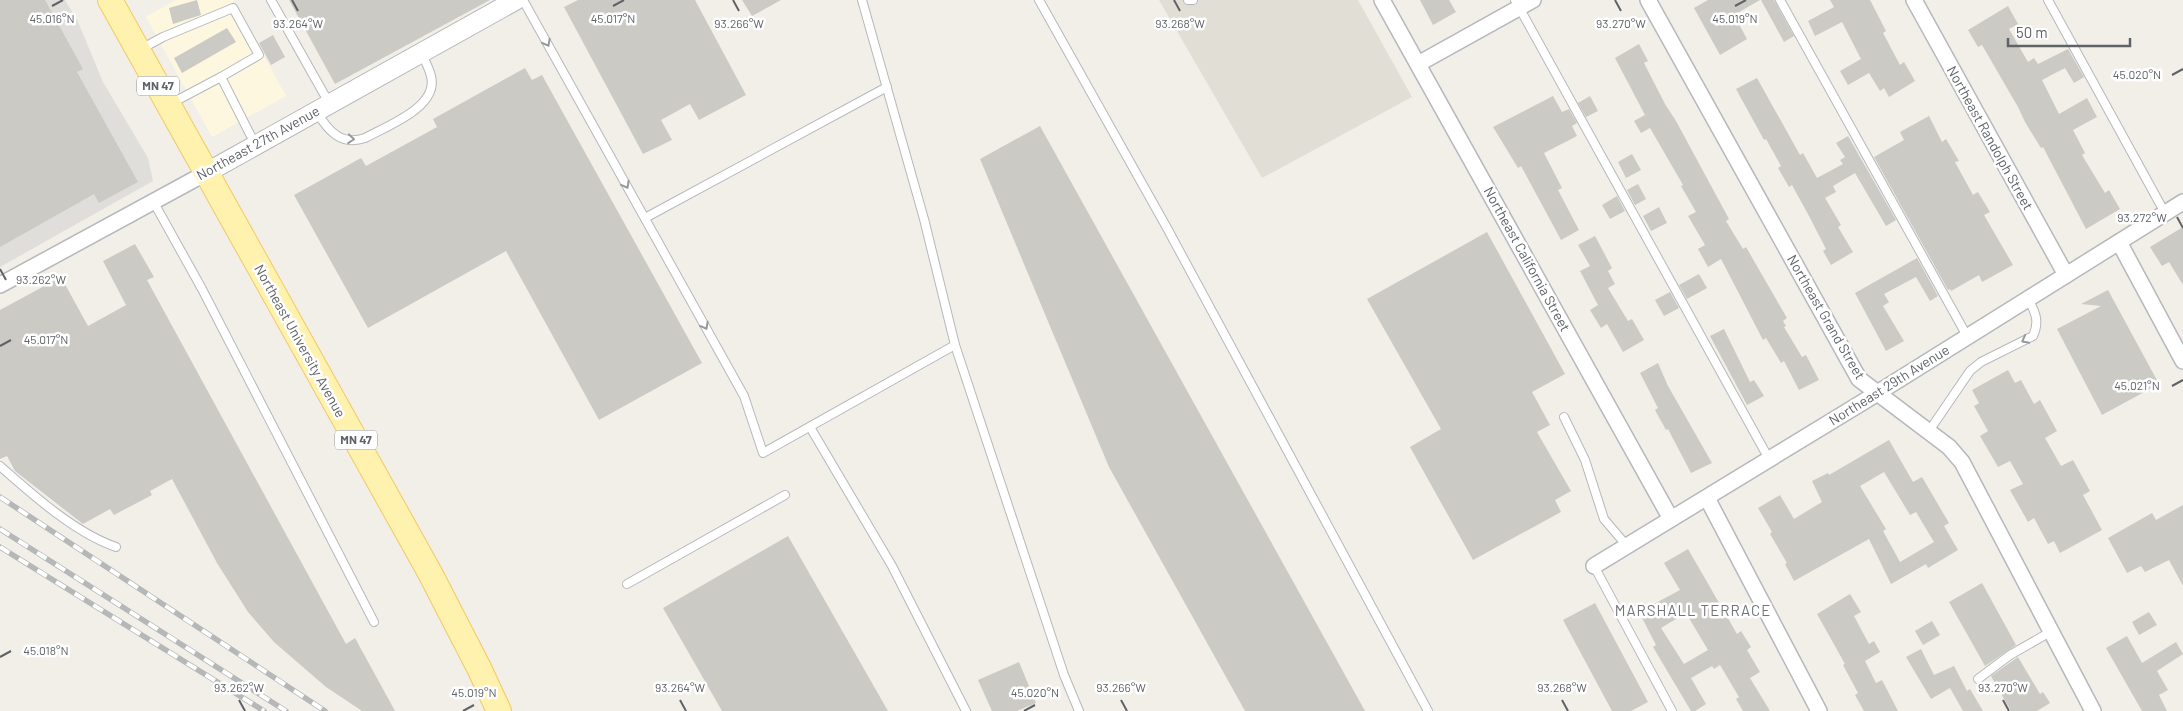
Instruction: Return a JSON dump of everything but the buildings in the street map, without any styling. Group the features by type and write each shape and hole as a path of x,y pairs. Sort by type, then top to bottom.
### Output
{"main road":[{"name":"Northeast University Avenue","path":"110,0 426,565 499,711"}],"street":[{"name":"Northeast 27th Avenue","path":"0,285 206,173 516,0"},
{"name":"Northeast California Street","path":"1382,0 1671,518"},
{"path":"1418,64 1517,4 1533,0"},
{"name":"Northeast Grand Street","path":"1648,0 1859,379 1949,447 1962,462 2094,711"},
{"name":"Northeast Randolph Street","path":"1914,0 2066,275"},
{"name":"Northeast 29th Avenue","path":"1594,566 1877,393 2183,202"},
{"path":"2118,242 2183,361"},
{"path":"1707,498 1819,711"}],"lane":[{"path":"271,0 322,107 332,134 340,138 357,141 365,138 417,108 427,100 432,90 432,77 422,52"},
{"path":"523,0 744,396 763,453 955,345"},
{"path":"862,0 924,219 955,345 1064,675 1079,711"},
{"path":"1040,0 1167,228 1428,711"},
{"path":"1188,0 1193,0"},
{"path":"1780,0 1967,336"},
{"path":"2048,0 2165,213"},
{"path":"1517,4 1769,459"},
{"path":"138,51 163,37 233,8 259,55 169,105"},
{"path":"221,77 255,144"},
{"path":"645,218 886,87"},
{"path":"152,201 202,289 374,622"},
{"path":"1929,431 1970,371 1981,362 2033,336 2037,316 2028,298"},
{"path":"1564,417 1585,460 1604,519 1627,546"},
{"path":"810,427 892,566 966,711"},
{"path":"0,466 29,491 80,529 104,543 116,547"},
{"path":"626,584 785,495"},
{"path":"1594,566 1672,711"},
{"path":"1978,679 2010,654 2052,631"}],"shaded area":[{"path":"0,0 65,0 78,22 103,82 148,158 153,181 0,267"},
{"path":"176,0 233,0 286,96 212,137 146,17"},
{"path":"1159,0 1358,0 1412,97 1262,178"}],"railway":[{"path":"0,497 325,711"},
{"path":"0,529 286,711"},
{"path":"0,547 264,711"}],"district":[{"name":"MARSHALL TERRACE","path":"1693,611"}]}
